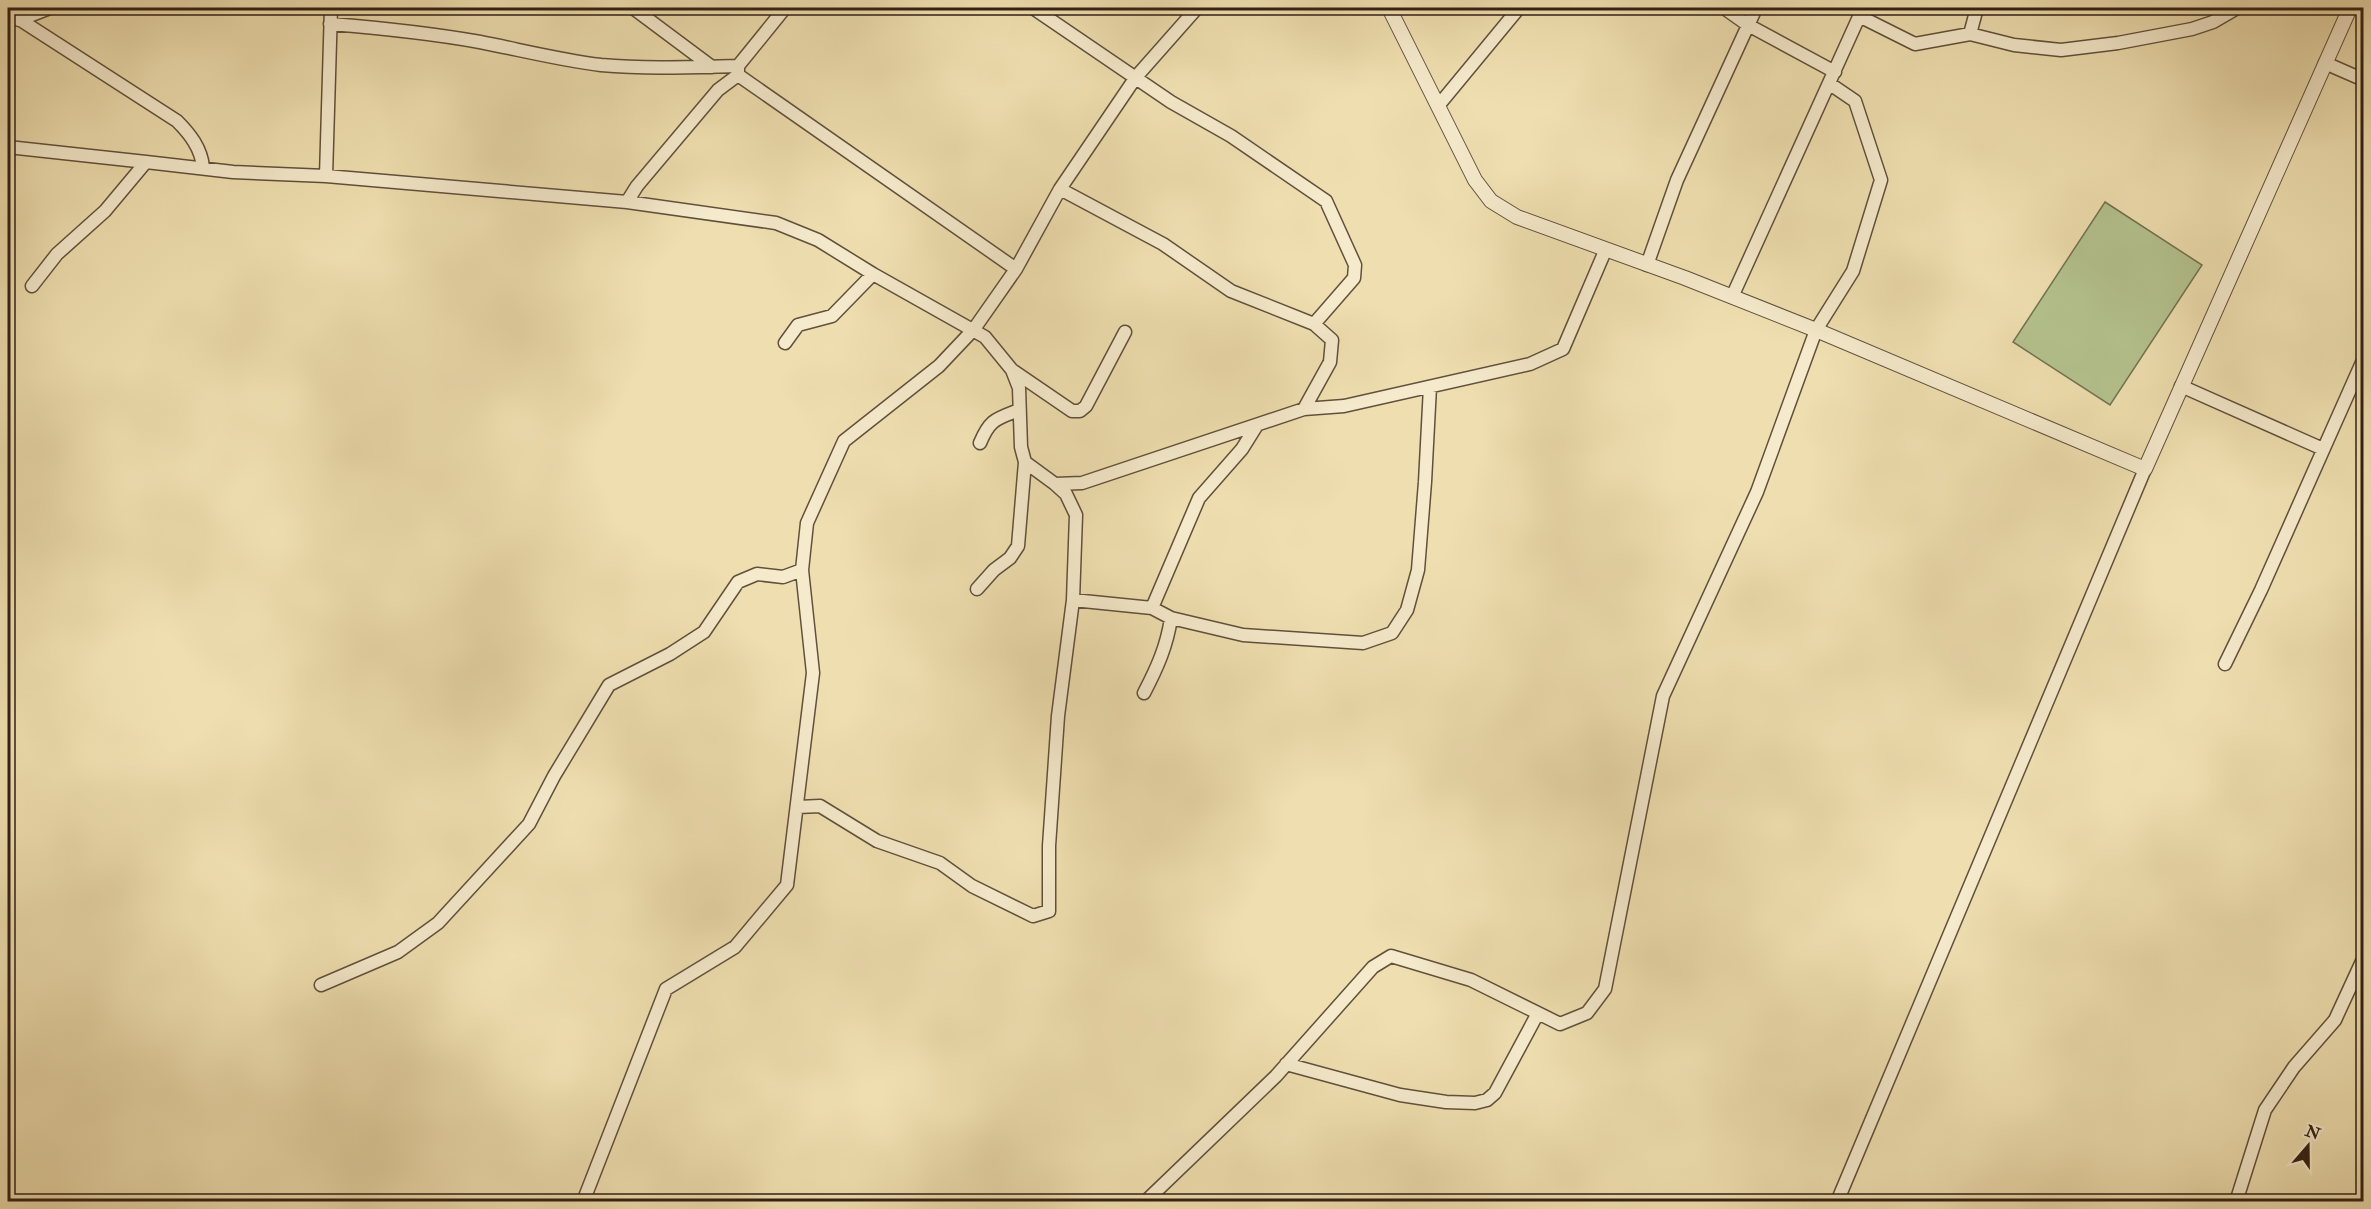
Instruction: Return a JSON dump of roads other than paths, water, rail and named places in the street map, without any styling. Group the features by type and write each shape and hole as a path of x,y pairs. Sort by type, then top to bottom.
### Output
{"street":[{"path":"19,20 50,8"},
{"path":"326,176 331,8"},
{"path":"633,8 712,66"},
{"path":"627,202 637,186 718,90 738,71 785,8"},
{"path":"1033,8 1171,102 1231,136 1326,201 1355,265 1354,278 1314,324"},
{"path":"583,1202 666,989 735,948 787,885 813,673 802,570 807,523 844,441 939,366 974,329 1016,269 1060,189 1136,77 1197,8"},
{"path":"1389,8 1475,180 1491,201 1517,217 1816,330 2145,470"},
{"path":"1438,106 1519,8"},
{"path":"1724,8 1748,25 1835,72"},
{"path":"1647,265 1677,180 1756,8"},
{"path":"1970,34 1977,8"},
{"path":"1732,297 1861,12 1915,44 1970,34 2043,49 2074,50 2192,29 2213,22 2237,8"},
{"path":"1837,1202 2181,386 2350,8"},
{"path":"8,12 177,121 190,135 201,153 203,167"},
{"path":"330,24 402,30 481,43 536,56 599,64 634,68 712,66 738,71 1016,269"},
{"path":"2325,63 2364,80"},
{"path":"1144,1202 1286,1064 1373,966 1391,956 1471,980 1560,1024 1587,1013 1605,989 1663,696 1757,492 1816,330 1853,271 1881,180 1856,101 1830,84"},
{"path":"8,147 233,172 326,176 627,202 776,223 818,240 873,274 974,329 985,337 1012,370 1072,411 1080,411 1086,406 1125,333"},
{"path":"32,286 57,254 105,211 146,162"},
{"path":"1060,189 1163,244 1231,291 1314,324 1332,340 1330,362 1304,409"},
{"path":"1055,484 1082,483 1304,409 1344,406 1530,364 1563,349 1605,251"},
{"path":"785,343 798,325 832,316 873,274"},
{"path":"2225,664 2261,590 2364,358"},
{"path":"977,588 994,570 1010,558 1017,546 1024,462 1021,447 1019,388 1012,370"},
{"path":"2181,386 2323,449"},
{"path":"1072,600 1152,608 1171,618 1243,635 1363,643 1392,633 1407,610 1418,570 1430,387"},
{"path":"980,443 986,428 993,420 1019,410"},
{"path":"1152,608 1199,498 1242,449 1257,425"},
{"path":"798,807 820,806 877,841 940,863 972,886 1033,916 1049,911 1049,846 1058,716 1072,600 1076,515 1066,494 1024,462"},
{"path":"321,985 398,952 438,923 529,824 554,776 609,685 670,654 704,632 738,582 757,574 783,577 802,570"},
{"path":"1144,693 1162,656 1168,639 1171,618"},
{"path":"2236,1202 2265,1110 2294,1067 2335,1020 2364,957"},
{"path":"1286,1064 1400,1095 1446,1102 1475,1103 1487,1100 1495,1093 1538,1013"}]}
